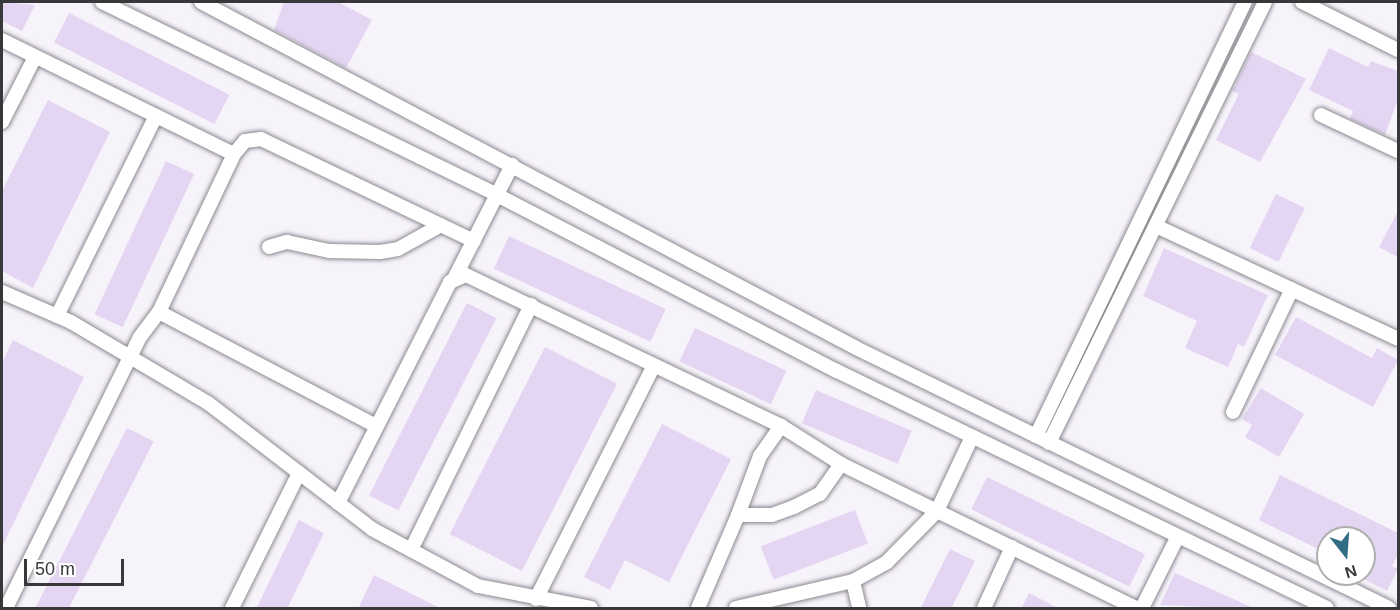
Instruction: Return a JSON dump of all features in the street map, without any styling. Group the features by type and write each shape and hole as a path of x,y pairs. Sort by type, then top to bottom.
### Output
{"street":[{"path":"102,2 497,195 972,437 1178,536 1301,603 1327,609"},
{"path":"201,2 855,348 1389,609"},
{"path":"1036,436 1245,2"},
{"path":"1049,443 1265,2"},
{"path":"1302,2 1398,50"},
{"path":"2,40 234,154"},
{"path":"2,122 35,57"},
{"path":"1321,115 1398,151"},
{"path":"57,316 156,116"},
{"path":"6,609 131,357 159,312 234,154 245,141 261,139 474,241"},
{"path":"338,503 512,165"},
{"path":"269,247 287,242 329,251 380,252 398,249 441,225"},
{"path":"1156,226 1398,339"},
{"path":"455,277 470,275 653,367 781,426 841,464 1136,609"},
{"path":"1233,412 1292,289"},
{"path":"2,292 57,316 208,403 338,503 411,550 478,586 591,609"},
{"path":"411,550 531,305"},
{"path":"159,312 376,426"},
{"path":"536,599 653,367"},
{"path":"698,609 760,456 781,426"},
{"path":"736,609 853,581 887,562 937,511 972,437"},
{"path":"738,515 772,515 803,503 820,494 841,464"},
{"path":"232,609 299,473"},
{"path":"1142,609 1178,536"},
{"path":"984,609 1012,547"},
{"path":"853,581 859,609"}],"building":[{"path":"2,2 35,5 22,31 2,21"},
{"path":"284,2 338,2 372,20 346,68 274,30"},
{"path":"69,13 229,95 214,124 54,42"},
{"path":"1329,48 1368,67 1371,61 1398,71 1398,99 1385,135 1350,119 1353,111 1309,90"},
{"path":"1251,52 1306,79 1260,162 1216,140 1239,94 1232,91"},
{"path":"48,100 110,132 33,288 2,271 2,191"},
{"path":"166,161 194,174 123,327 95,314"},
{"path":"1276,194 1305,208 1278,262 1250,248"},
{"path":"1398,211 1398,257 1379,247"},
{"path":"509,236 666,309 651,342 494,269"},
{"path":"1164,248 1268,295 1244,347 1238,344 1228,367 1185,348 1197,321 1143,296"},
{"path":"467,303 496,318 398,510 369,495"},
{"path":"1296,317 1372,358 1377,348 1398,360 1373,407 1275,355"},
{"path":"695,328 787,371 771,404 679,362"},
{"path":"13,340 84,377 2,547 2,363"},
{"path":"545,347 617,384 522,571 450,534"},
{"path":"1261,388 1304,414 1279,457 1245,437 1252,425 1242,419"},
{"path":"816,390 912,431 898,464 802,423"},
{"path":"662,424 731,459 669,582 625,560 610,590 584,577"},
{"path":"127,428 154,442 69,608 35,608"},
{"path":"1280,475 1398,533 1398,554 1392,566 1398,569 1387,591 1376,585 1376,526 1316,526 1316,548 1259,520"},
{"path":"987,477 1145,554 1129,587 971,509"},
{"path":"855,510 868,544 774,580 761,546"},
{"path":"299,520 324,533 287,609 256,609"},
{"path":"950,549 975,561 951,609 920,609"},
{"path":"1175,573 1256,609 1160,605"},
{"path":"374,575 442,609 358,609"},
{"path":"1029,593 1060,609 1021,609"}]}
